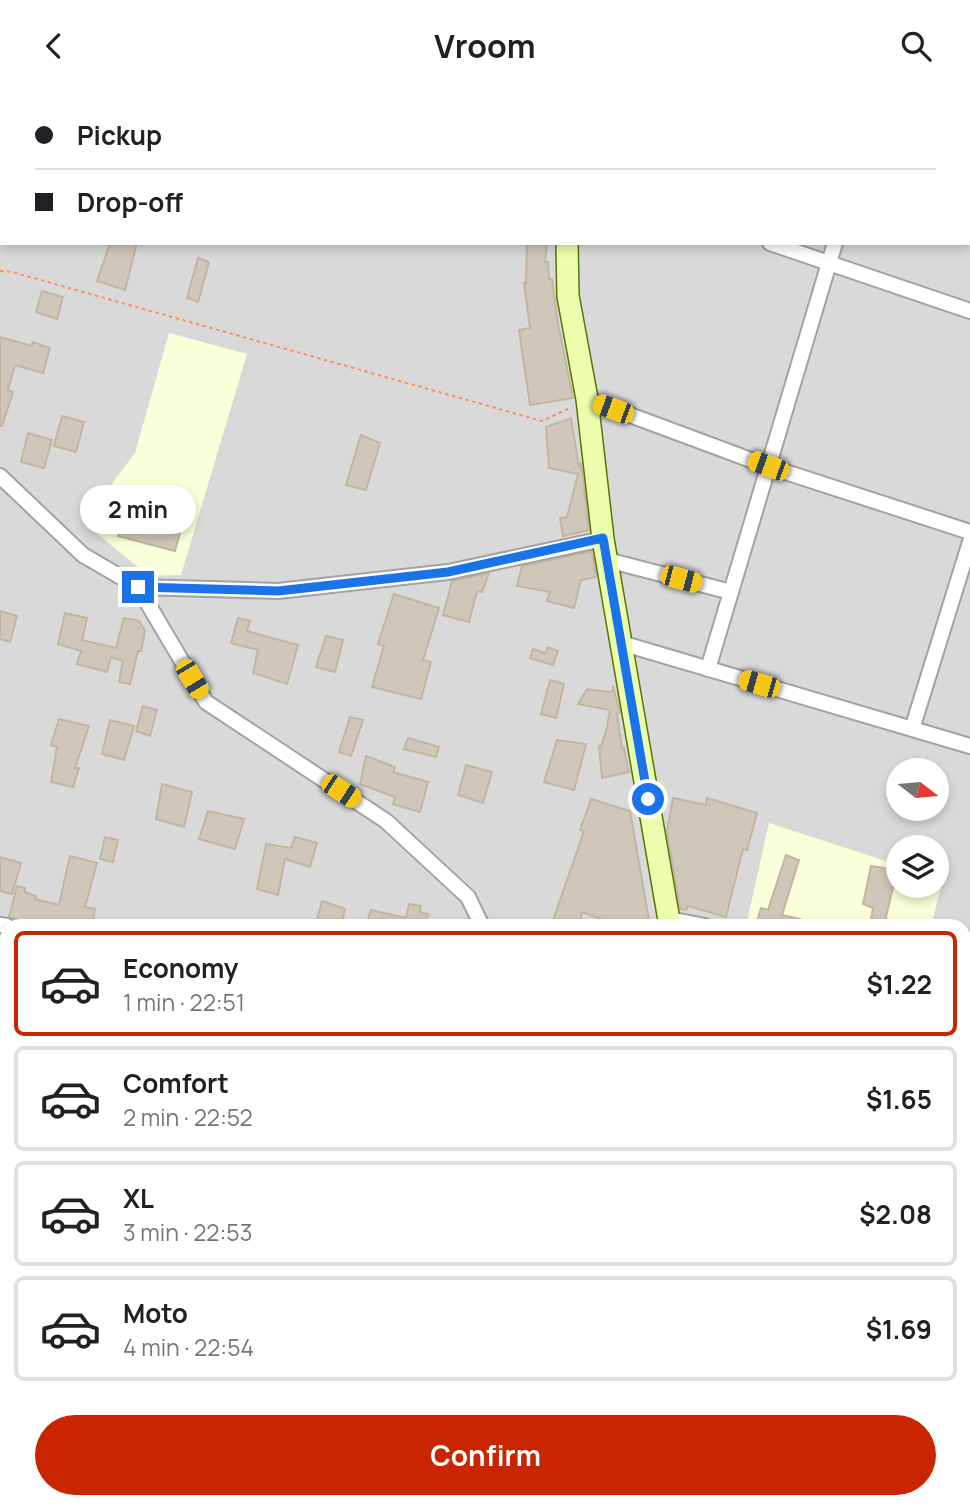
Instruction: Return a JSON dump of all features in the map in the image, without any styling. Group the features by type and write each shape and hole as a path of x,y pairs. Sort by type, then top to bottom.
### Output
{"street":[{"path":"567,245 568,296 587,400 603,538 669,919"},
{"path":"775,245 970,311"},
{"path":"708,669 834,245"},
{"path":"587,400 768,466 970,531"},
{"path":"0,476 83,555 138,587 278,591 448,572 603,538"},
{"path":"912,729 970,542"},
{"path":"607,560 731,592"},
{"path":"138,587 206,702 386,821 468,897 479,919"},
{"path":"621,643 970,746"}],"path":[{"path":"0,271 542,421 587,400"}],"shaded area":[{"path":"0,245 970,245 970,919 0,919"},
{"path":"169,333 247,354 181,575 149,576 83,522 135,453"},
{"path":"769,823 886,861 886,898 938,898 933,919 748,919"}],"building":[{"path":"109,245 136,245 125,290 97,281"},
{"path":"527,245 547,245 545,262 548,262 549,279 552,279 573,398 530,405 519,330 530,328 526,283"},
{"path":"198,258 209,262 198,302 187,298"},
{"path":"42,291 63,297 57,319 36,312"},
{"path":"0,337 32,346 33,342 50,348 43,373 15,365 8,390 13,392 2,426 0,426"},
{"path":"62,416 84,422 76,452 54,446"},
{"path":"571,418 579,468 581,462 589,530 563,536 560,518 567,517 578,474 549,468 546,427"},
{"path":"28,433 52,440 44,468 21,462"},
{"path":"361,435 380,443 366,490 346,485"},
{"path":"125,511 182,526 175,551 118,536"},
{"path":"592,551 596,577 581,580 574,608 547,601 550,592 517,586 522,566"},
{"path":"489,573 482,592 477,591 469,622 443,615 452,581"},
{"path":"394,594 439,608 423,660 431,662 421,699 372,687 384,646 378,644"},
{"path":"0,611 17,616 10,642 0,639"},
{"path":"65,613 87,618 82,640 116,648 124,618 139,621 145,631 130,684 119,682 123,661 111,657 107,672 77,664 81,651 58,644"},
{"path":"238,618 250,621 247,631 298,645 287,684 253,673 258,650 231,643"},
{"path":"326,636 343,640 335,672 316,667"},
{"path":"548,647 558,651 553,665 530,658 533,649 545,653"},
{"path":"550,680 564,684 556,718 541,714"},
{"path":"613,686 620,712 617,714 622,749 624,748 629,772 602,778 599,746 601,747 610,710 578,704 587,689 609,692 613,691"},
{"path":"143,706 157,710 150,736 136,731"},
{"path":"350,717 363,720 351,756 339,752"},
{"path":"59,719 89,726 75,768 79,768 73,787 51,782 57,747 51,745"},
{"path":"110,720 134,726 124,760 102,754"},
{"path":"408,738 439,747 436,757 404,749"},
{"path":"557,740 586,744 574,790 544,782"},
{"path":"366,756 395,767 393,772 428,782 420,812 393,804 395,797 360,784"},
{"path":"466,765 492,772 483,803 458,795"},
{"path":"162,784 192,792 184,827 156,819"},
{"path":"673,798 706,805 707,798 757,813 747,850 743,849 726,917 688,906 686,910 680,909 667,831"},
{"path":"591,799 630,811 649,919 601,919 582,912 580,919 553,919 584,831 580,830"},
{"path":"208,811 244,819 235,849 199,839"},
{"path":"105,837 118,840 113,862 100,859"},
{"path":"295,837 317,843 310,867 285,859 278,895 257,889 266,844 291,848"},
{"path":"786,855 799,860 782,915 799,919 758,919 761,908 768,910"},
{"path":"70,856 97,863 85,907 95,909 93,919 9,917 17,886 25,888 25,892 36,896 35,899 59,905"},
{"path":"0,857 21,863 12,894 0,891"},
{"path":"871,866 886,868 886,898 890,898 886,919 871,919 873,908 863,904"},
{"path":"322,901 345,909 343,919 317,919"},
{"path":"409,904 421,906 420,912 428,914 427,919 368,919 371,910 406,918"}],"route":[{"path":"138,587 278,591 448,572 603,538 648,799"}]}
